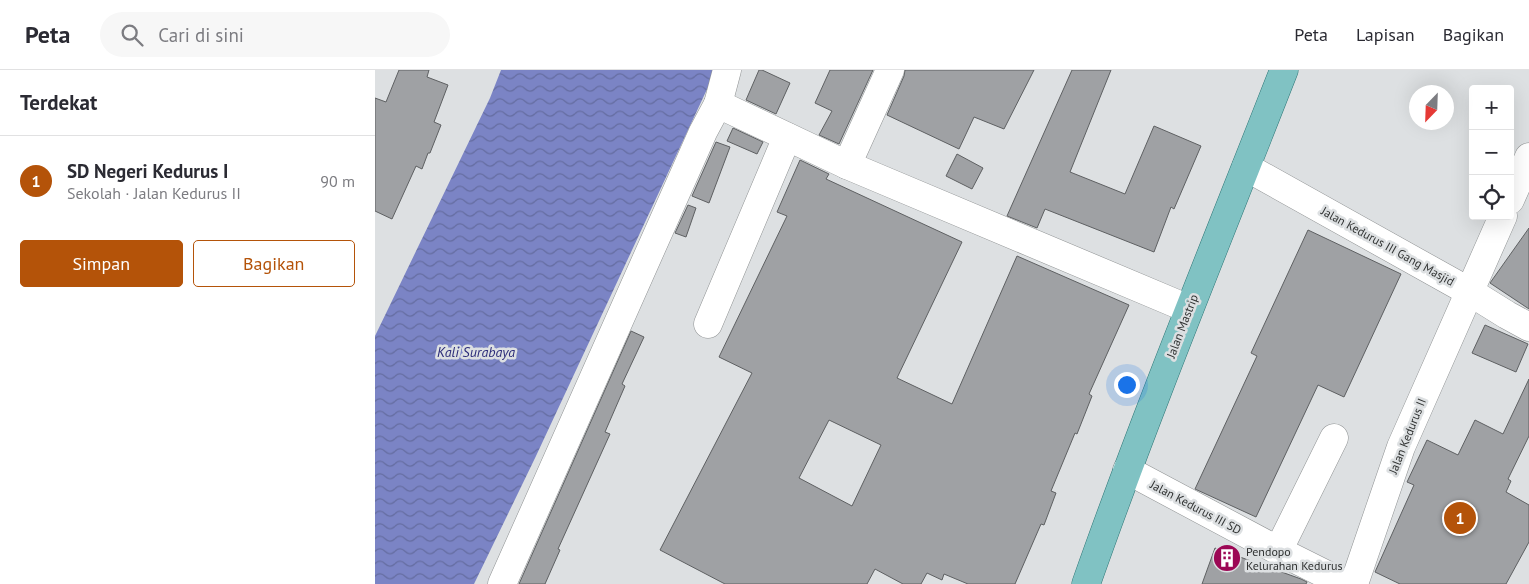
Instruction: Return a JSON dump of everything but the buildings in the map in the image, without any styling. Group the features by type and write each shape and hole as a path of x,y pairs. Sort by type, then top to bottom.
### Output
{"main road":[{"name":"Jalan Mastrip","path":"1086,584 1127,470 1189,309 1284,70"}],"street":[{"path":"503,584 703,132 718,104 727,70"},
{"path":"847,165 890,70"},
{"path":"718,104 847,165 1189,309"},
{"path":"708,324 787,137"},
{"path":"1514,191 1529,157"},
{"name":"Jalan Kedurus III Gang Masjid","path":"1246,167 1471,292 1507,316 1529,326"},
{"name":"Jalan Kedurus II","path":"1354,584 1401,447 1501,220"},
{"path":"1279,551 1334,438"},
{"name":"Jalan Kedurus III SD","path":"1127,470 1345,584"}],"water":[{"name":"Kali Surabaya","path":"501,70 716,70 536,456 474,584 375,584 375,336 490,98"}],"place":[{"name":"SD Negeri Kedurus I","path":"1460,518"},
{"name":"Pendopo Kelurahan Kedurus","path":"1227,558"}]}
